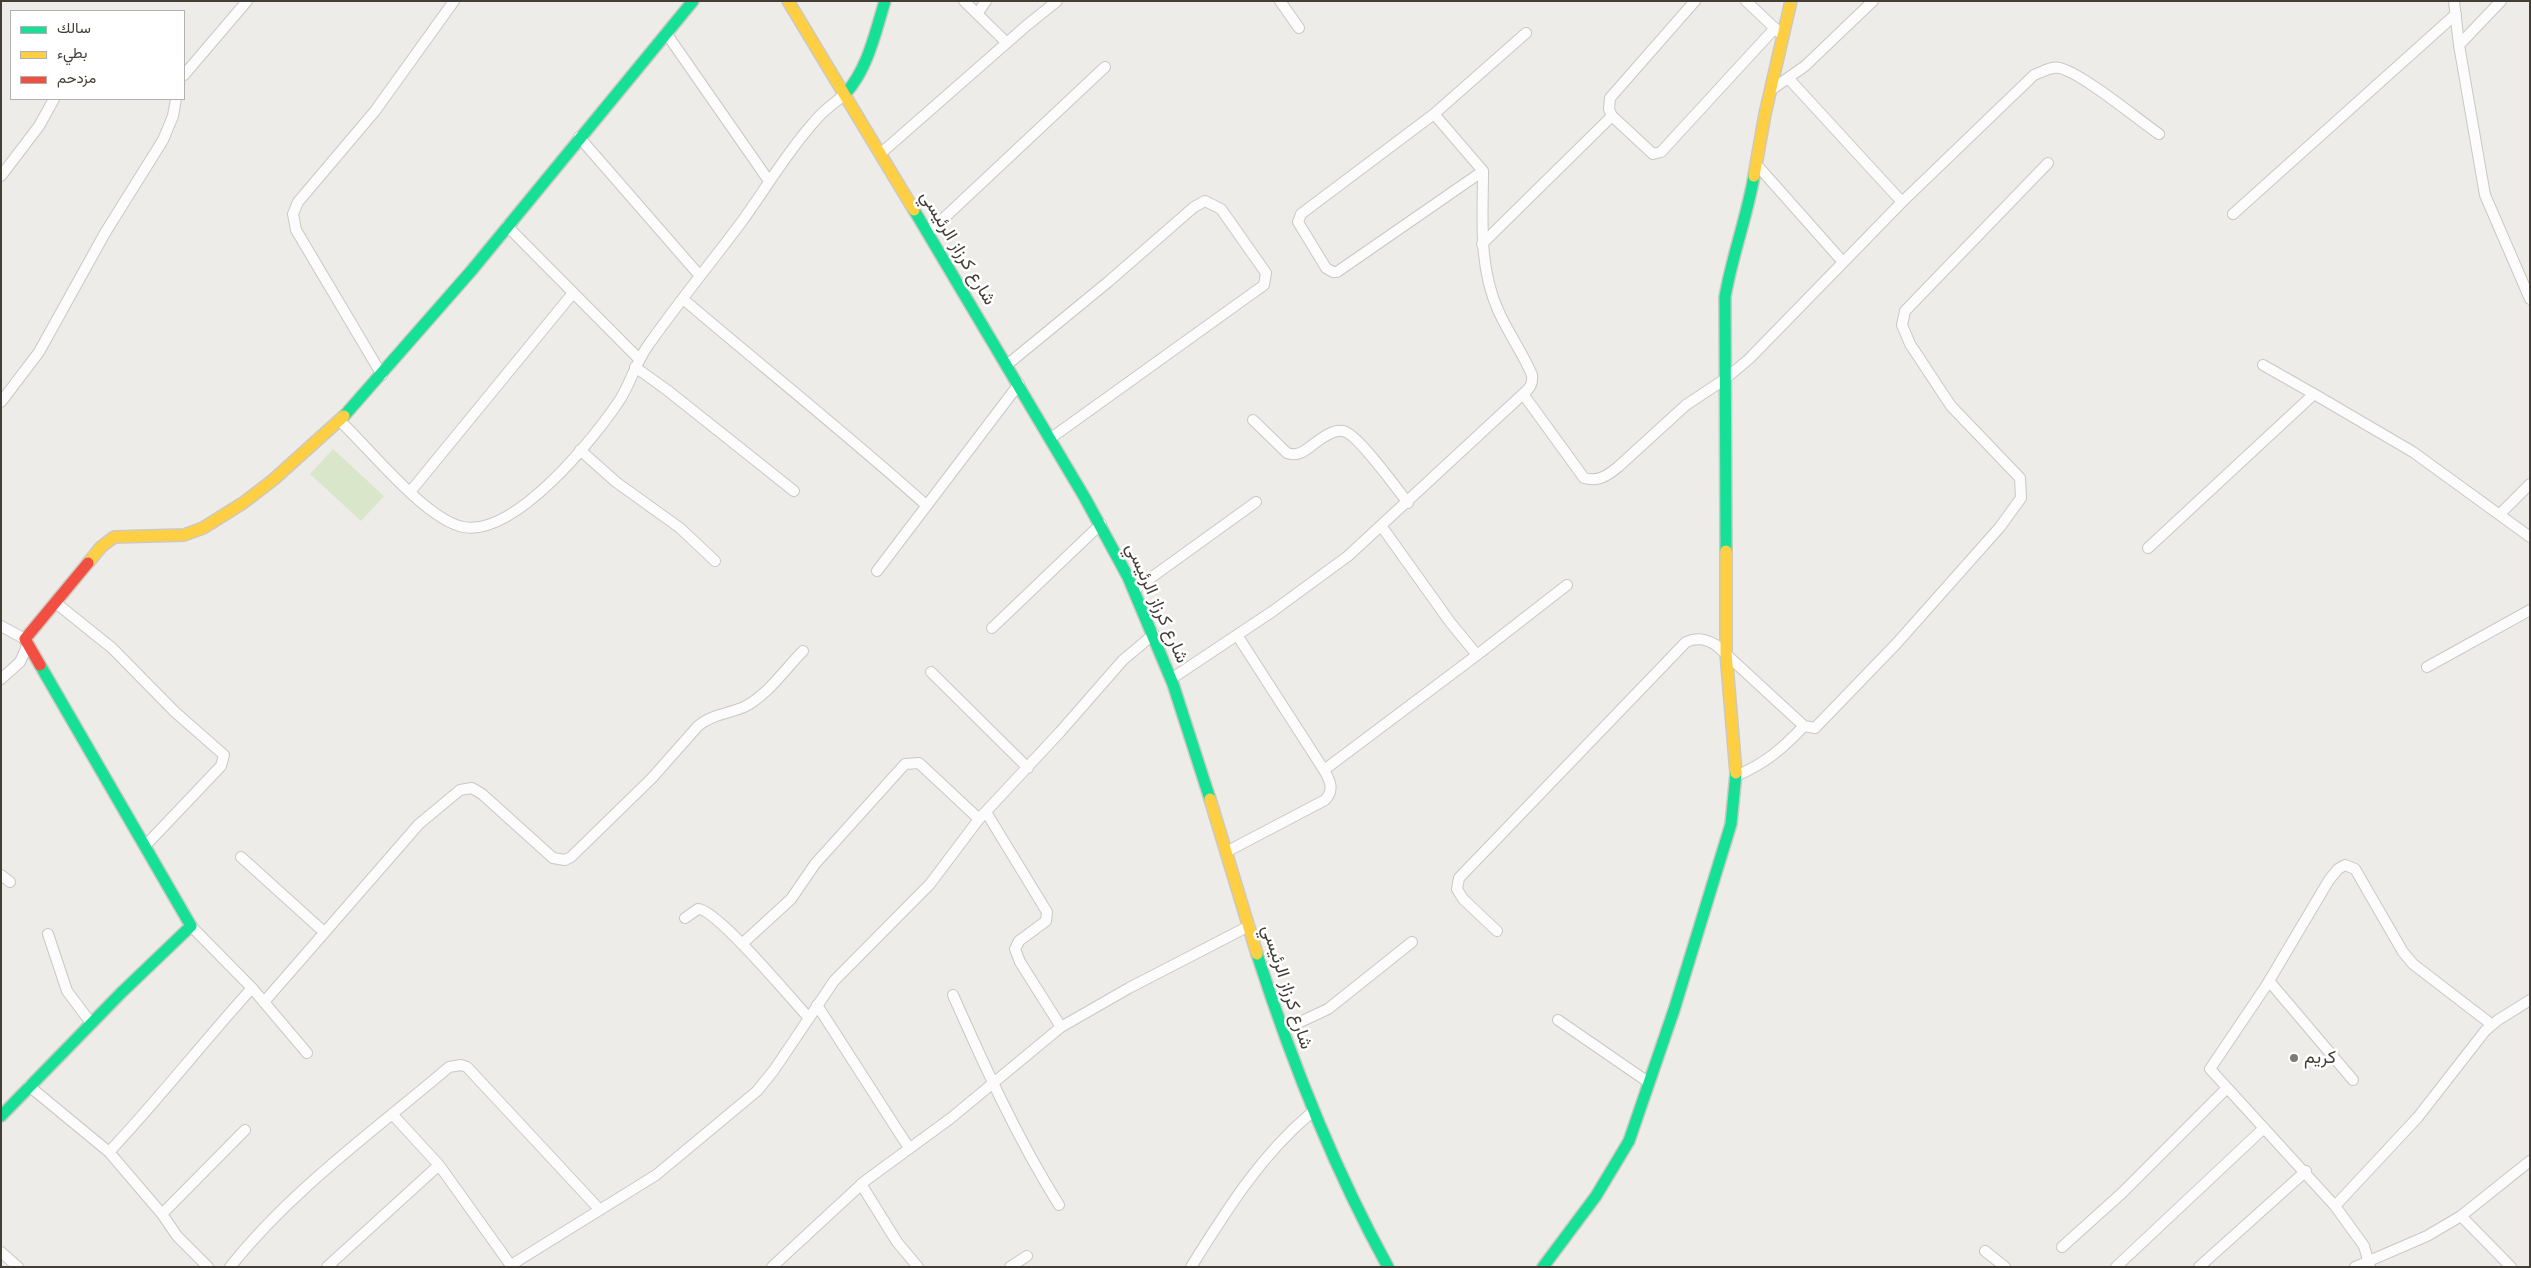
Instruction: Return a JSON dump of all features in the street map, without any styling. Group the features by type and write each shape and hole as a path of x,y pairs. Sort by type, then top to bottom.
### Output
{"street":[{"path":"185,74 247,1"},
{"path":"382,375 296,230 292,214 298,202 375,111 454,1"},
{"path":"1,679 20,662 27,641 56,603 101,547 114,537 184,535 203,528 243,503 273,480 340,422 507,226 693,1"},
{"name":"شارع كرزاز الرئيسي","path":"788,1 1008,364 1102,524 1134,590 1154,634 1171,679 1249,926 1311,1113 1347,1192 1388,1267"},
{"path":"340,422 423,505 442,519 462,526 483,527 504,518 520,508 580,450 621,396 637,363 814,120 853,87 885,1"},
{"path":"964,1 1007,43"},
{"path":"977,14 986,1"},
{"path":"880,154 1057,1"},
{"path":"1280,1 1298,28"},
{"path":"1695,1 1610,98 1609,109 1612,116 1650,153 1659,154 1775,28"},
{"path":"1746,1 1784,37"},
{"path":"1543,1267 1596,1196 1622,1155 1636,1126 1648,1082 1674,1010 1732,824 1736,776 1726,653 1725,379 1727,281 1748,211 1770,90 1792,1"},
{"path":"1770,90 1789,79 1873,1"},
{"path":"2454,1 2459,45 2485,195 2530,299"},
{"path":"2459,45 2501,1"},
{"path":"2233,214 2456,14"},
{"path":"666,33 769,181"},
{"path":"1483,170 1337,272 1326,268 1298,222 1298,217 1434,114 1526,33"},
{"path":"928,233 1104,67"},
{"path":"1523,394 1584,478 1595,480 1610,474 1686,405 1725,379 1749,359 1902,202 2034,75 2050,68 2059,68 2076,75 2159,134"},
{"path":"1789,79 1902,202"},
{"path":"1,176 38,126 53,100"},
{"path":"1,402 39,352 105,233 162,140 173,116 176,100"},
{"path":"1171,679 1237,635 1348,556 1382,527 1530,389 1533,382 1532,375 1497,309 1486,271 1482,244 1483,170 1434,114"},
{"path":"1482,244 1612,116"},
{"path":"579,137 700,276"},
{"path":"1497,931 1463,899 1456,889 1459,878 1686,642 1695,638 1707,640 1726,653 1804,726 1811,729 1819,726 1897,643 2000,527 2021,498 2020,478 1951,406 1910,344 1902,325 1905,311 2048,163"},
{"path":"1757,166 1843,262"},
{"path":"1008,364 1108,282 1194,207 1205,201 1221,209 1266,273 1267,278 1264,285 1051,438"},
{"path":"507,226 574,293 637,363 667,390 794,490"},
{"path":"410,492 574,293"},
{"path":"683,299 809,406 843,431 926,505"},
{"path":"2263,364 2397,442 2530,537"},
{"path":"877,571 1019,384"},
{"path":"2148,548 2314,394"},
{"path":"1253,420 1287,453 1293,455 1301,453 1331,433 1343,431 1349,433 1364,448 1408,503"},
{"path":"580,450 616,482 680,528 715,561"},
{"path":"2500,514 2530,484"},
{"path":"1134,590 1256,502"},
{"path":"992,628 1102,524"},
{"path":"1382,527 1450,622 1477,655"},
{"path":"1324,770 1567,585"},
{"path":"56,603 112,648 175,712 224,755 220,766 145,846"},
{"path":"2427,667 2530,610"},
{"path":"1,626 27,641 191,926 252,988 307,1054"},
{"path":"393,1115 439,1165 511,1266 600,1210 674,1162 757,1091 774,1070 834,981 930,884 982,815 1028,768 1123,660 1154,634"},
{"path":"1226,852 1325,800 1331,790 1324,770 1237,635"},
{"path":"264,1002 420,824 460,790 472,788 482,794 553,858 560,860 572,857 652,778 698,726 706,719 744,707 756,700 802,651"},
{"path":"931,672 1028,768"},
{"path":"1736,776 1762,764 1781,750 1804,726"},
{"path":"742,944 791,900 815,864 905,764 919,763 982,815 1047,912 1046,921 1019,941 1015,949 1020,962 1060,1027"},
{"path":"241,857 324,932"},
{"path":"2369,1264 2364,1246 2335,1206 2306,1171 2210,1069 2269,982 2329,880 2338,869 2345,865 2355,869 2403,952 2413,964 2491,1024"},
{"path":"1,875 10,882"},
{"path":"685,918 692,911 703,909 742,944 809,1018"},
{"path":"1,1116 91,1023 191,926"},
{"path":"772,1267 862,1184 951,1118 1060,1027 1129,988 1249,926"},
{"path":"48,934 67,991 91,1023"},
{"path":"1283,1030 1328,1009 1412,942"},
{"path":"2269,982 2353,1080"},
{"path":"109,1152 152,1107 212,1032 252,988"},
{"path":"953,995 992,1084 1035,1167 1058,1205"},
{"path":"2335,1206 2400,1137 2491,1024 2530,1000"},
{"path":"817,1005 909,1148"},
{"path":"1558,1020 1648,1082"},
{"path":"230,1267 325,1170 449,1067 461,1065 467,1067 600,1210"},
{"path":"29,1086 109,1152 162,1214 178,1236 208,1267"},
{"path":"2062,1247 2122,1192 2227,1088"},
{"path":"1191,1267 1248,1180 1290,1131 1311,1113"},
{"path":"2116,1267 2264,1128"},
{"path":"162,1214 245,1130"},
{"path":"2355,1267 2369,1264 2427,1236 2461,1216 2530,1161"},
{"path":"327,1267 439,1165"},
{"path":"2199,1267 2306,1171"},
{"path":"862,1184 897,1242 918,1267"},
{"path":"2461,1216 2511,1267"},
{"path":"1984,1251 2005,1267"},
{"path":"1,1252 18,1267"},
{"path":"1010,1267 1027,1256"}],"green space":[{"path":"333,449 384,496 361,521 310,474"}],"traffic: fast":[{"path":"344,416 472,270 693,1"},
{"path":"845,94 860,73 865,62 885,1"},
{"path":"1726,551 1725,297 1754,176"},
{"path":"914,210 1085,498 1128,577 1173,684 1210,799"},
{"path":"1,1116 121,993 191,926 40,665"},
{"path":"1543,1267 1596,1196 1629,1141 1674,1010 1731,824 1736,773"},
{"path":"1257,954 1284,1035 1315,1114 1349,1191 1388,1267"}],"traffic: slow":[{"path":"788,1 914,210"},
{"path":"1754,176 1765,114 1791,1"},
{"path":"88,563 101,547 114,537 184,535 203,528 243,503 273,480 344,416"},
{"path":"1726,551 1726,653 1736,773"},
{"path":"1210,799 1257,954"}],"traffic: jam":[{"path":"40,665 25,639 88,563"}],"place":[{"name":"كريم","path":"2294,1058"}]}
